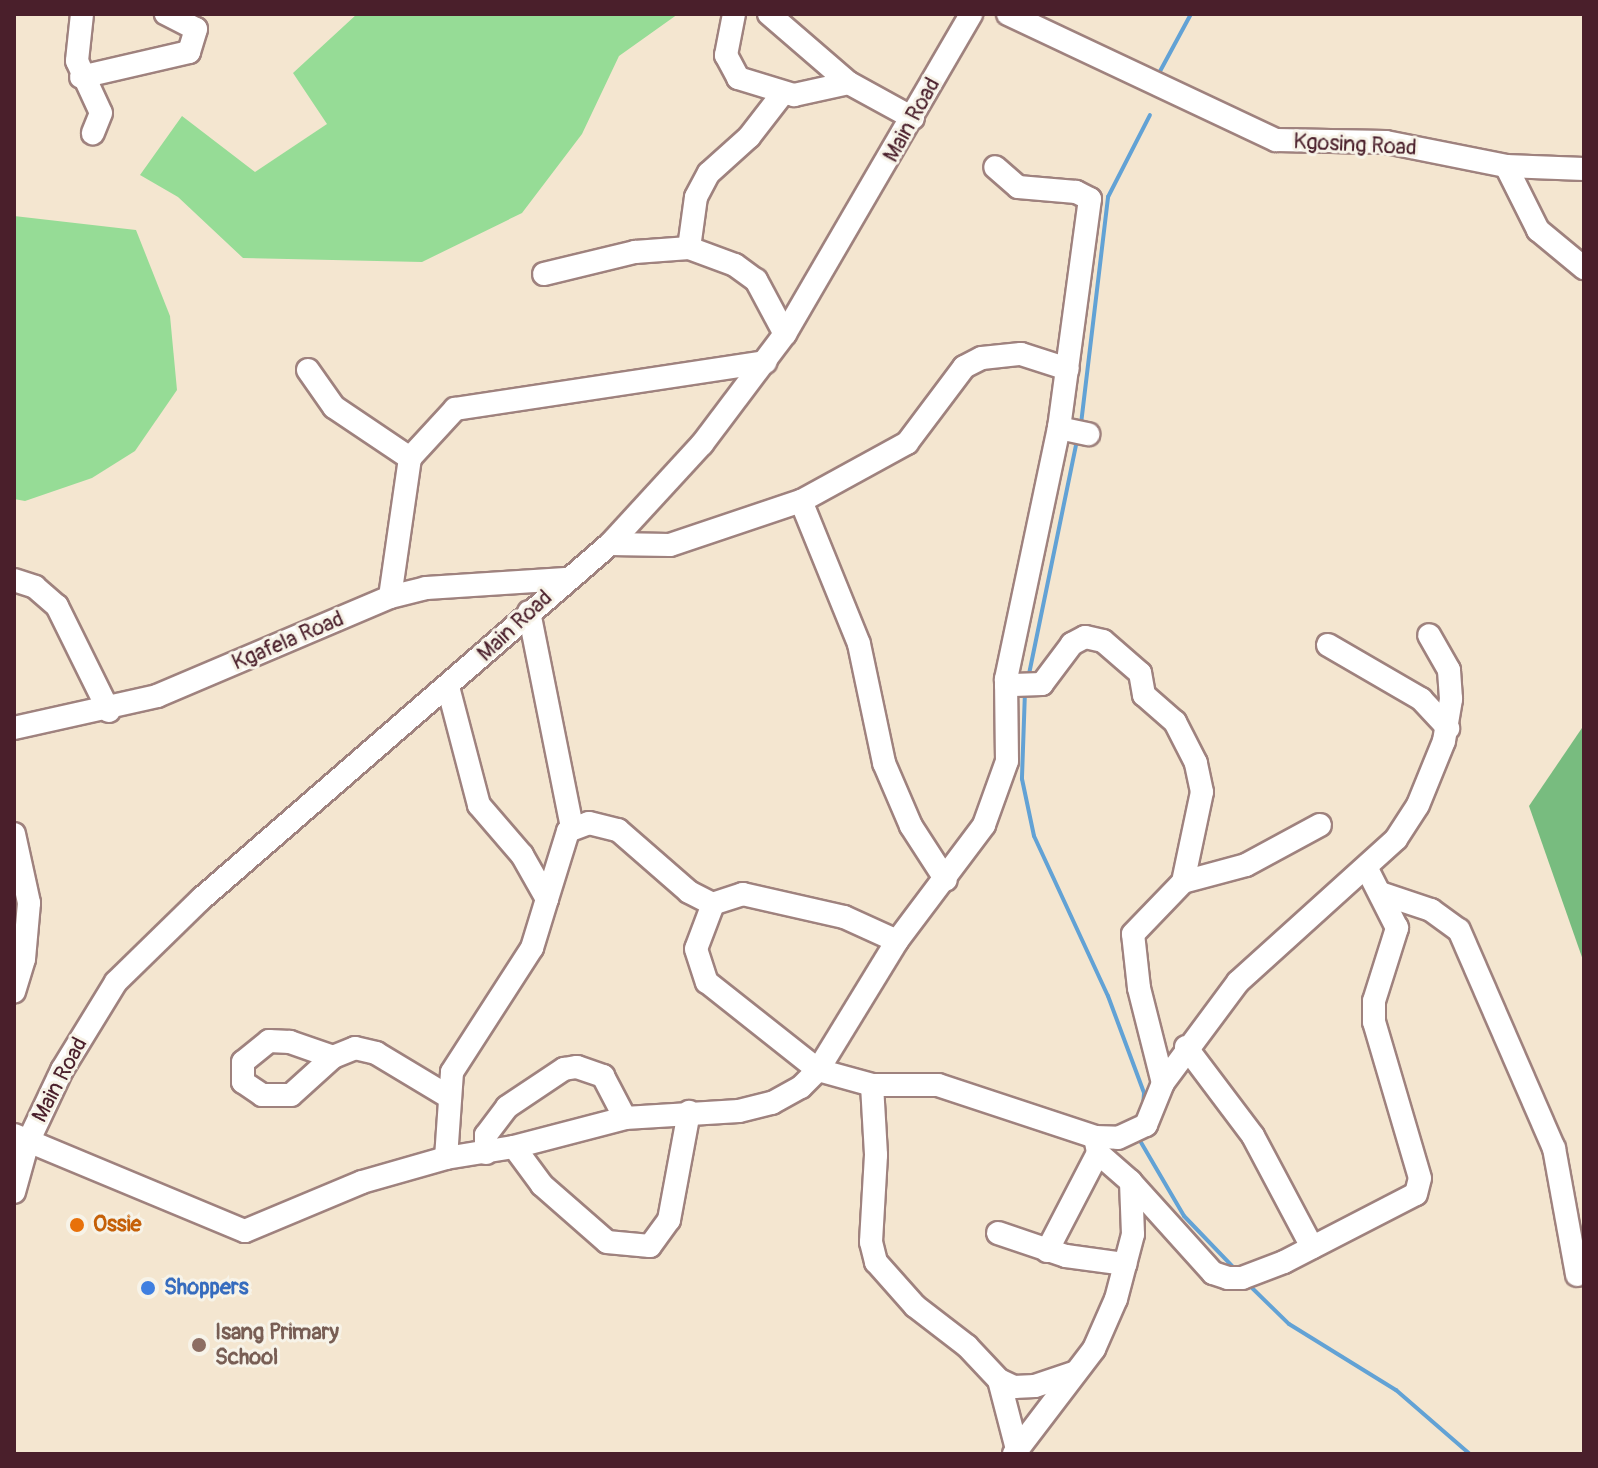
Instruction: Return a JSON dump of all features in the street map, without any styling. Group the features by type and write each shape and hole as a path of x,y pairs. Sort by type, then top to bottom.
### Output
{"street":[{"path":"82,14 76,45 81,77 101,113 93,133"},
{"path":"81,77 189,52 196,29 166,14"},
{"path":"734,14 727,41 730,70 738,78 783,93 849,83"},
{"path":"769,14 849,83 913,118"},
{"name":"Main Road","path":"14,1192 21,1138 116,982 201,899 448,687 653,503 785,334 971,14"},
{"name":"Kgosing Road","path":"1008,14 1254,134 1296,144 1410,145 1506,166 1584,169"},
{"path":"689,248 696,197 709,173 749,137 783,93"},
{"path":"1506,166 1538,230 1584,268"},
{"path":"21,1138 245,1231 362,1182 446,1158 514,1147 625,1118 739,1111 772,1103 818,1070 897,941 946,880 999,795 1072,430 1068,369 1090,199 1076,192 1018,187 995,167"},
{"path":"544,274 635,252 689,248 735,265 756,280 785,334"},
{"path":"610,544 670,545 801,501 907,443 964,367 1002,353 1021,354 1068,369"},
{"path":"390,597 410,458 455,409 765,362"},
{"path":"308,370 334,407 410,458"},
{"path":"801,501 859,644 884,763 911,826 946,880"},
{"name":"Kgafela Road","path":"14,728 109,711 157,696 390,597 426,588 566,579"},
{"path":"14,580 35,587 57,606 109,711"},
{"path":"446,1158 446,1095 469,1040 532,948 572,827 529,612"},
{"path":"1047,1251 1096,1145 1146,1125 1163,1083 1186,1047 1238,982 1396,839 1418,805 1448,728 1449,670 1429,635"},
{"path":"1021,685 1085,637 1103,641 1140,673 1144,695 1186,736 1202,792 1183,882"},
{"path":"1328,645 1421,699 1448,728"},
{"path":"448,687 479,805 522,855 547,899"},
{"path":"572,827 601,823 618,830 689,892 713,904 743,894 790,902 844,917 897,941"},
{"path":"1163,1083 1139,988 1133,934 1183,882 1246,865 1320,825"},
{"path":"14,834 29,903 24,959 14,991"},
{"path":"713,904 696,949 707,982 818,1070 872,1085 938,1085 1096,1145 1213,1273 1242,1278 1399,1204 1416,1194 1420,1184 1374,1022 1374,1001 1396,935 1383,894 1366,867"},
{"path":"1383,894 1431,910 1459,930 1554,1148 1577,1275"},
{"path":"1186,1047 1253,1136 1312,1247"},
{"path":"333,1057 355,1048 376,1053 446,1095"},
{"path":"486,1153 486,1135 507,1107 564,1069 577,1067 603,1076 625,1118"},
{"path":"872,1085 876,1155 871,1242 876,1262 905,1297 967,1346 999,1380 1014,1387 1035,1386 1073,1373"},
{"path":"514,1147 542,1185 607,1242 650,1246 669,1220 689,1112"},
{"path":"1016,1451 1094,1349 1125,1264 1136,1211 1130,1181"},
{"path":"998,1233 1047,1251 1125,1264"},
{"path":"999,1380 1016,1451"}],"green space":[{"path":"357,14 678,14 619,56 582,134 522,213 422,262 243,258 178,197 140,175 182,116 255,172 327,124 293,73"},
{"path":"14,216 136,230 170,316 177,390 135,451 92,478 25,501 14,499"},
{"path":"1584,725 1584,963 1529,806"}],"waterway":[{"path":"1158,75 1191,14"},
{"path":"1081,424 1108,197 1150,115"},
{"path":"1028,679 1077,441"},
{"path":"1025,691 1022,779 1034,836 1108,996 1144,1093 1143,1106"},
{"path":"1139,1139 1184,1216 1234,1268"},
{"path":"1248,1284 1289,1324 1396,1390 1470,1454"}],"place":[{"name":"Ossie","path":"77,1225"},
{"name":"Shoppers","path":"148,1288"},
{"name":"Isang Primary School","path":"199,1345"}]}
